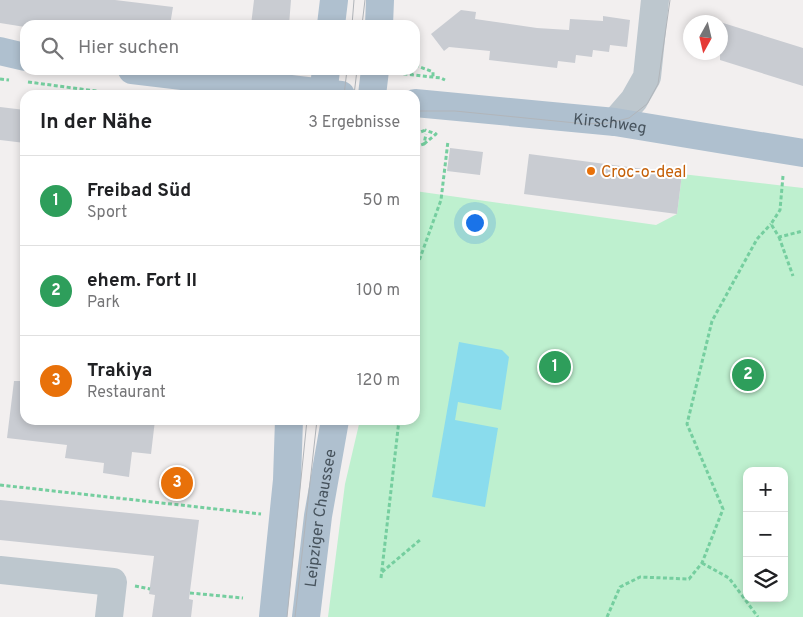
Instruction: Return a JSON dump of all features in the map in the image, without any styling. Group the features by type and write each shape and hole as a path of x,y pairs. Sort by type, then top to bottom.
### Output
{"main road":[{"path":"332,20 334,0"},
{"path":"379,20 380,0"},
{"path":"186,75 328,88"},
{"path":"372,90 374,75"},
{"name":"Kirschweg","path":"420,103 615,122 803,153"},
{"name":"Leipziger Chaussee","path":"273,617 284,516 289,425"},
{"name":"Leipziger Chaussee","path":"306,617 318,516 334,425"}],"street":[{"path":"615,122 634,100 647,77 656,0"},
{"path":"0,570 113,582 109,617"}],"path":[{"path":"420,67 433,72 432,81"},
{"path":"0,79 89,90"},
{"path":"420,133 426,132 424,144"},
{"path":"420,145 424,144 436,134"},
{"path":"420,258 441,200 448,141"},
{"path":"607,617 620,587 640,576 689,579 702,563 723,508 687,424 712,321 757,240 780,210 783,176"},
{"path":"771,224 779,237 793,276"},
{"path":"779,237 803,231"},
{"path":"381,578 398,425"},
{"path":"0,485 284,516"},
{"path":"382,572 420,540"},
{"path":"702,563 729,578 758,617"},
{"path":"190,594 243,598"}],"green space":[{"path":"682,174 803,188 803,617 328,617 345,484 359,425 420,425 420,192 656,225 677,214"}],"water":[{"path":"459,342 502,350 509,357 501,410 458,402 455,420 498,428 485,507 432,497"}],"building":[{"path":"0,0 115,0 173,7 171,20 20,20 20,26 0,23"},
{"path":"254,0 291,0 289,20 252,20"},
{"path":"461,10 476,12 475,19 537,28 569,30 570,19 603,21 603,16 630,20 627,47 610,45 609,52 593,50 592,57 576,55 575,63 558,61 557,68 489,60 490,51 449,47 444,51 431,34"},
{"path":"728,25 803,48 803,86 720,60 728,60"},
{"path":"0,107 20,109 20,142 0,140"},
{"path":"450,148 483,152 480,175 447,171"},
{"path":"529,154 682,174 677,214 524,194"},
{"path":"14,381 20,381 20,425 154,425 151,454 132,452 129,477 103,473 104,463 65,458 67,445 7,438"},
{"path":"0,500 199,520 189,599 193,600 191,617 152,617 155,595 149,594 154,556 0,540"}],"tram line":[{"path":"352,20 354,0"},
{"path":"363,20 365,0"},
{"path":"420,111 455,111 586,124 609,123 629,118 647,104 658,84 670,0"},
{"path":"345,90 346,75"},
{"path":"355,90 356,75"},
{"path":"287,617 306,425"},
{"path":"295,617 316,425"}],"place":[{"name":"Croc-o-deal","path":"591,171"},
{"name":"Freibad Süd","path":"555,367"},
{"name":"ehem. Fort II","path":"748,375"},
{"name":"Trakiya","path":"177,483"}]}
